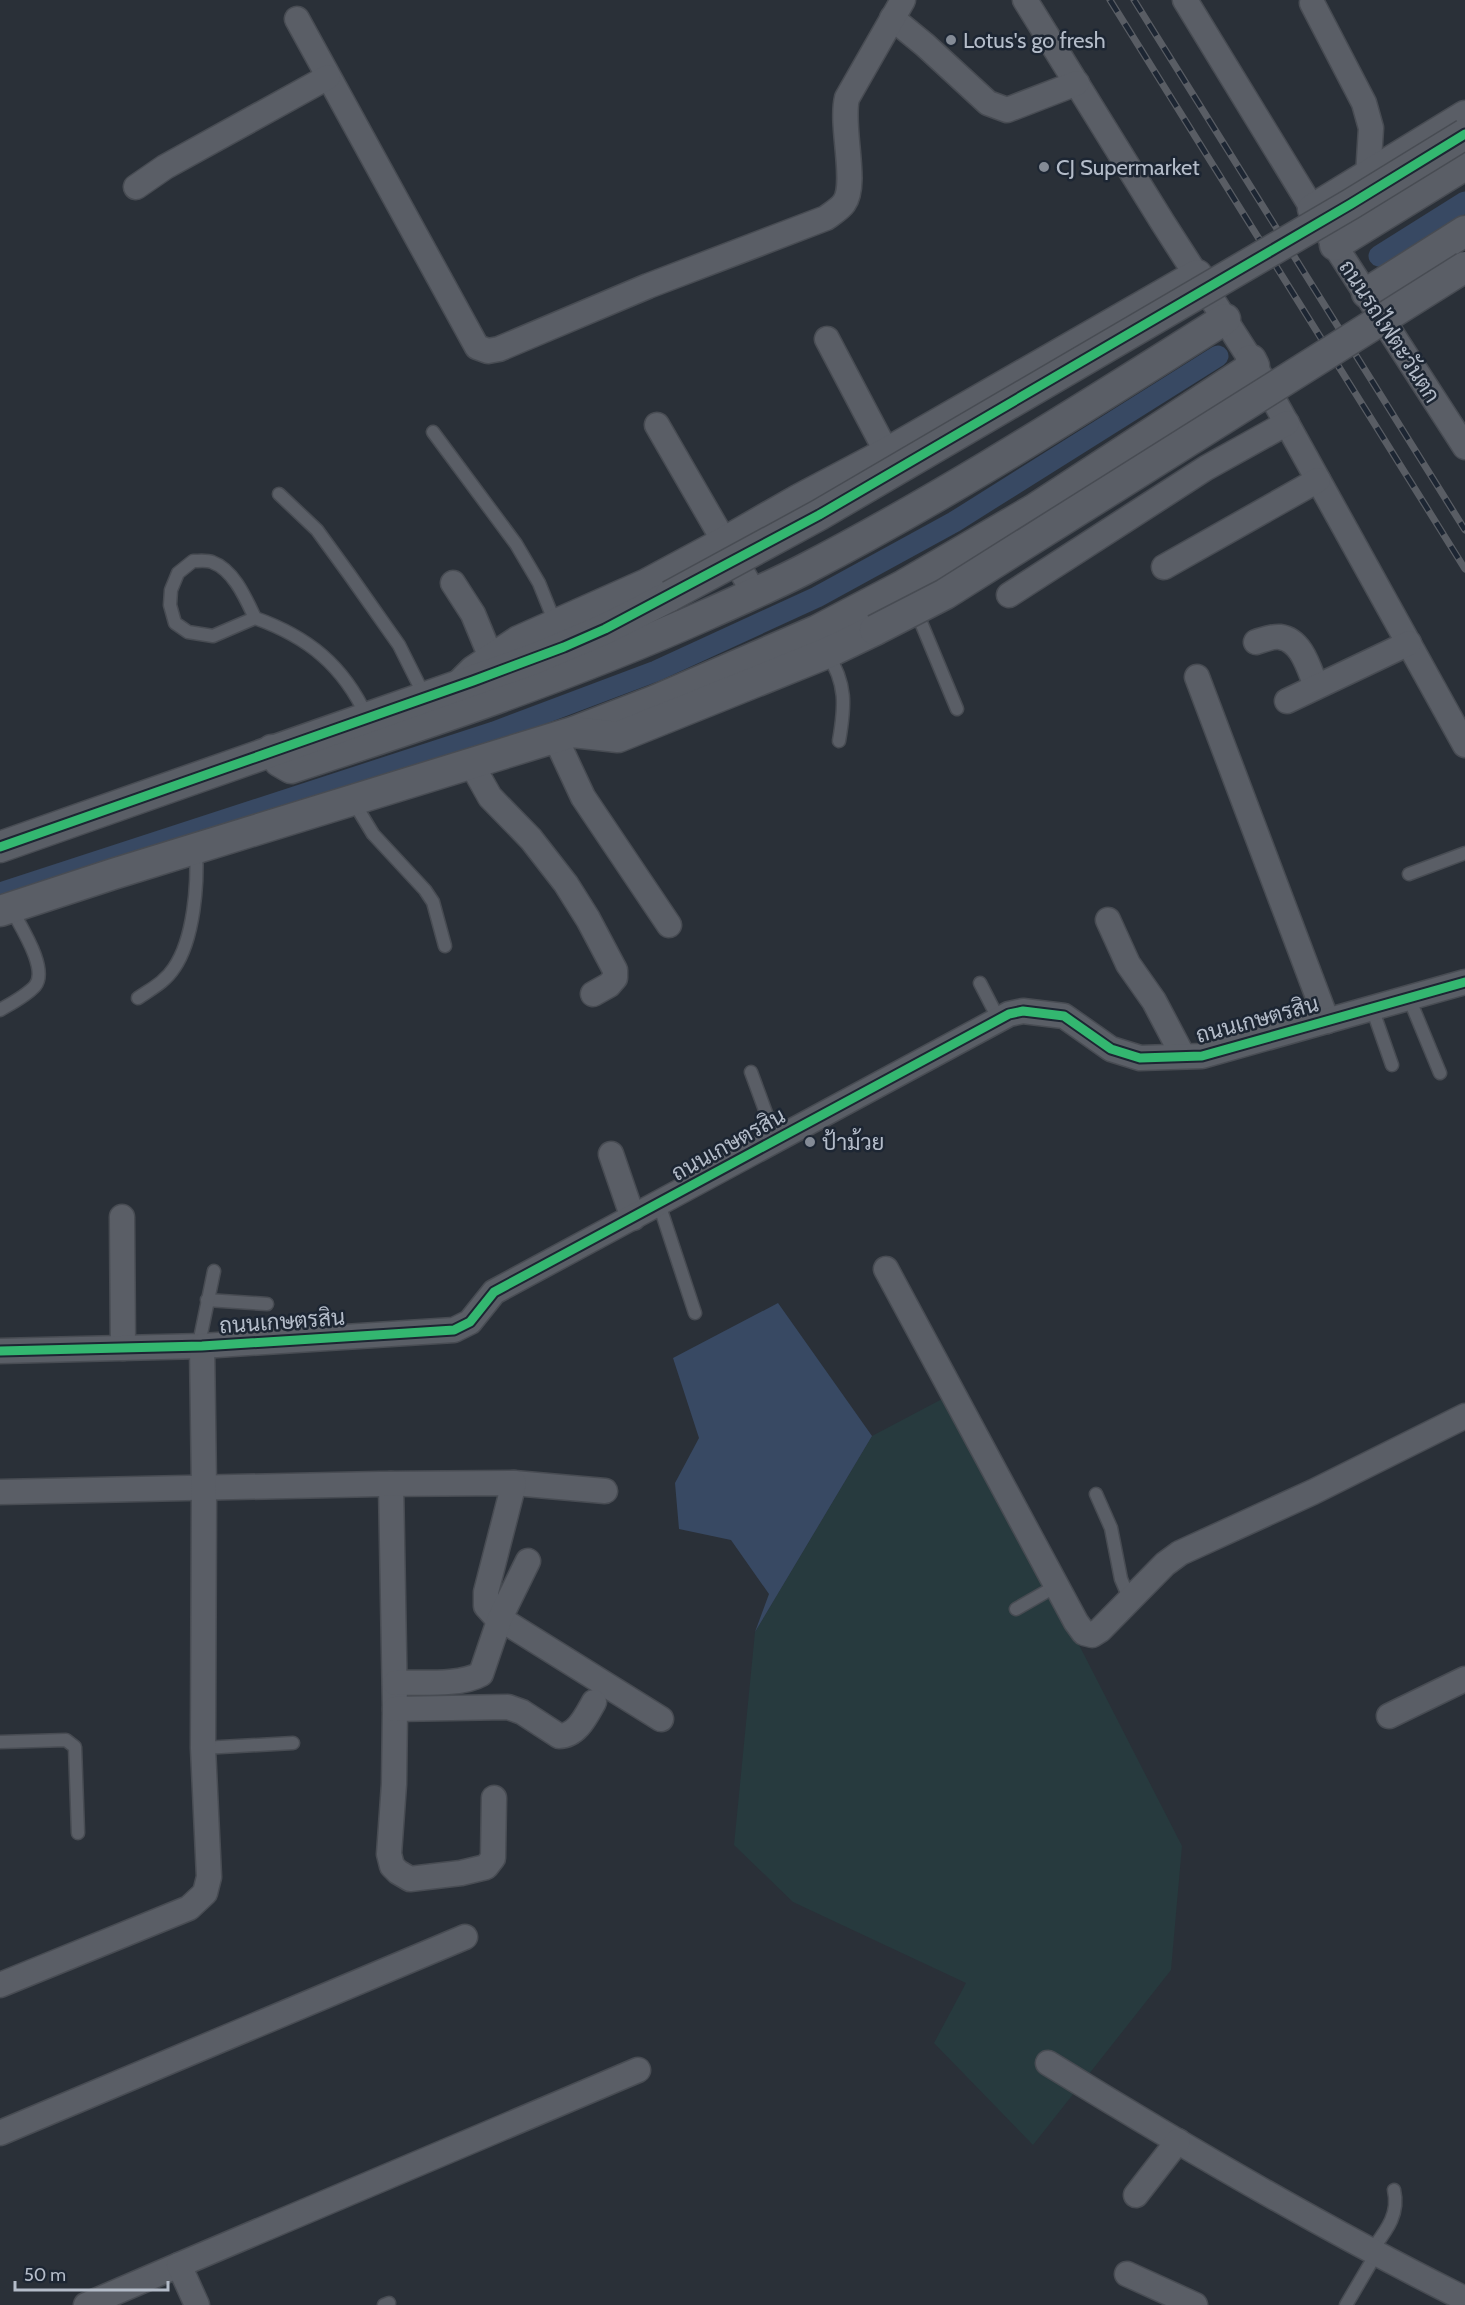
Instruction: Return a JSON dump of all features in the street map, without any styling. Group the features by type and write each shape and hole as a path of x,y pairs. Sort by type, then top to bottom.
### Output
{"street":[{"path":"1025,0 1252,363 1465,745"},
{"name":"ถนนรถไฟตะวันตก","path":"1185,0 1312,209 1463,440"},
{"path":"1312,3 1364,103 1371,128 1362,179 1380,218"},
{"path":"297,19 477,347 488,351 499,349 648,286 826,218 845,203 850,183 844,110 847,98 898,9 925,45 988,103 1007,110 1077,83"},
{"path":"136,187 165,167 328,77"},
{"path":"1312,209 1465,116"},
{"path":"0,847 459,686 495,666 560,636 670,596 830,509 1351,204 1465,134"},
{"path":"1335,245 1465,165"},
{"path":"1367,293 1465,231"},
{"path":"1391,331 1434,250"},
{"path":"5,909 565,736 654,701 816,631 910,597 945,594 1465,267"},
{"path":"560,636 647,584 887,453 1197,275"},
{"path":"272,750 279,760 291,768 402,732 643,643 801,572 939,497 1225,319"},
{"path":"827,339 887,453"},
{"path":"565,736 618,738 827,653 875,630 910,597 1033,510 1252,363"},
{"path":"1009,595 1206,468 1287,423"},
{"path":"657,425 754,593"},
{"path":"1164,567 1318,480"},
{"path":"453,583 473,614 495,666"},
{"path":"1256,642 1278,637 1289,640 1303,654 1316,687"},
{"path":"1287,701 1409,643"},
{"path":"1197,677 1327,1021"},
{"path":"565,736 583,797 669,925"},
{"path":"472,765 490,796 531,839 566,884 615,970 615,978 609,985 593,994"},
{"path":"1108,920 1128,964 1154,1001 1183,1056"},
{"name":"ถนนเกษตรสิน","path":"0,1351 202,1346 454,1330 470,1322 494,1292 998,1018 1023,1011 1053,1014 1064,1017 1111,1049 1140,1058 1202,1056 1465,982"},
{"path":"611,1154 633,1218"},
{"path":"122,1217 123,1348"},
{"path":"886,1269 1076,1622 1084,1632 1092,1635 1100,1630 1165,1564 1180,1553 1313,1492 1465,1416"},
{"path":"0,1985 189,1908 205,1893 209,1877 203,1748 202,1346"},
{"path":"0,1492 514,1483 604,1491"},
{"path":"514,1483 486,1592 486,1606 500,1618 662,1719"},
{"path":"391,1484 396,1709 389,1860 398,1872 410,1879 480,1870 491,1864 494,1858 494,1798"},
{"path":"395,1683 446,1682 468,1679 481,1674 500,1618 528,1561"},
{"path":"1389,1716 1465,1679"},
{"path":"396,1709 508,1707 522,1712 559,1736 563,1736 572,1733 594,1702"},
{"path":"0,2133 465,1938"},
{"path":"1048,2063 1249,2184 1465,2299"},
{"path":"86,2305 638,2070"},
{"path":"1136,2195 1178,2141"},
{"path":"179,2265 197,2305"},
{"path":"1127,2274 1195,2305"}],"lane":[{"path":"433,432 516,544 539,583 560,636"},
{"path":"279,494 316,530 349,574 399,645 426,698"},
{"path":"255,618 242,591 229,574 212,562 193,561 178,573 171,590 170,605 175,623 188,633 213,636 255,618 278,626 310,644 339,670 357,695 367,718"},
{"path":"910,597 957,709"},
{"path":"827,653 838,671 843,689 843,717 839,741"},
{"path":"353,801 373,834 426,890 433,902 445,946"},
{"path":"138,998 162,982 174,968 185,947 194,900 196,849"},
{"path":"1409,874 1465,853"},
{"path":"0,1010 22,997 36,984 40,970 5,909"},
{"path":"980,984 998,1018"},
{"path":"1409,998 1440,1073"},
{"path":"1372,1008 1392,1065"},
{"path":"751,1072 776,1140"},
{"path":"659,1204 695,1313"},
{"path":"202,1346 201,1334 214,1271"},
{"path":"207,1300 267,1304"},
{"path":"1096,1494 1111,1528 1121,1579 1130,1600"},
{"path":"1016,1609 1056,1586"},
{"path":"0,1742 66,1740 75,1747 78,1833"},
{"path":"203,1748 293,1743"},
{"path":"1346,2305 1394,2216 1396,2206 1394,2190"}],"green space":[{"path":"944,1398 1076,1639 1182,1846 1171,1970 1033,2145 934,2043 966,1983 793,1902 734,1845 755,1632 872,1436"}],"water":[{"path":"778,1303 872,1436 755,1632 769,1594 731,1540 679,1529 675,1483 699,1438 673,1358"}],"waterway":[{"path":"1379,256 1465,202"},
{"path":"0,893 494,732 656,671 817,597 954,522 1218,356"}],"railway":[{"path":"1110,0 1465,569"},
{"path":"1134,0 1465,530"}],"cycle path":[{"path":"0,847 473,681 605,629 819,515 1351,204 1465,134"},
{"path":"0,1351 202,1346 454,1330 470,1322 494,1292 1009,1014 1023,1011 1064,1016 1111,1049 1140,1058 1202,1056 1465,982"}],"place":[{"name":"Lotus's go fresh","path":"951,40"},
{"name":"CJ Supermarket","path":"1044,167"},
{"name":"ป้าม้วย","path":"810,1142"}]}
